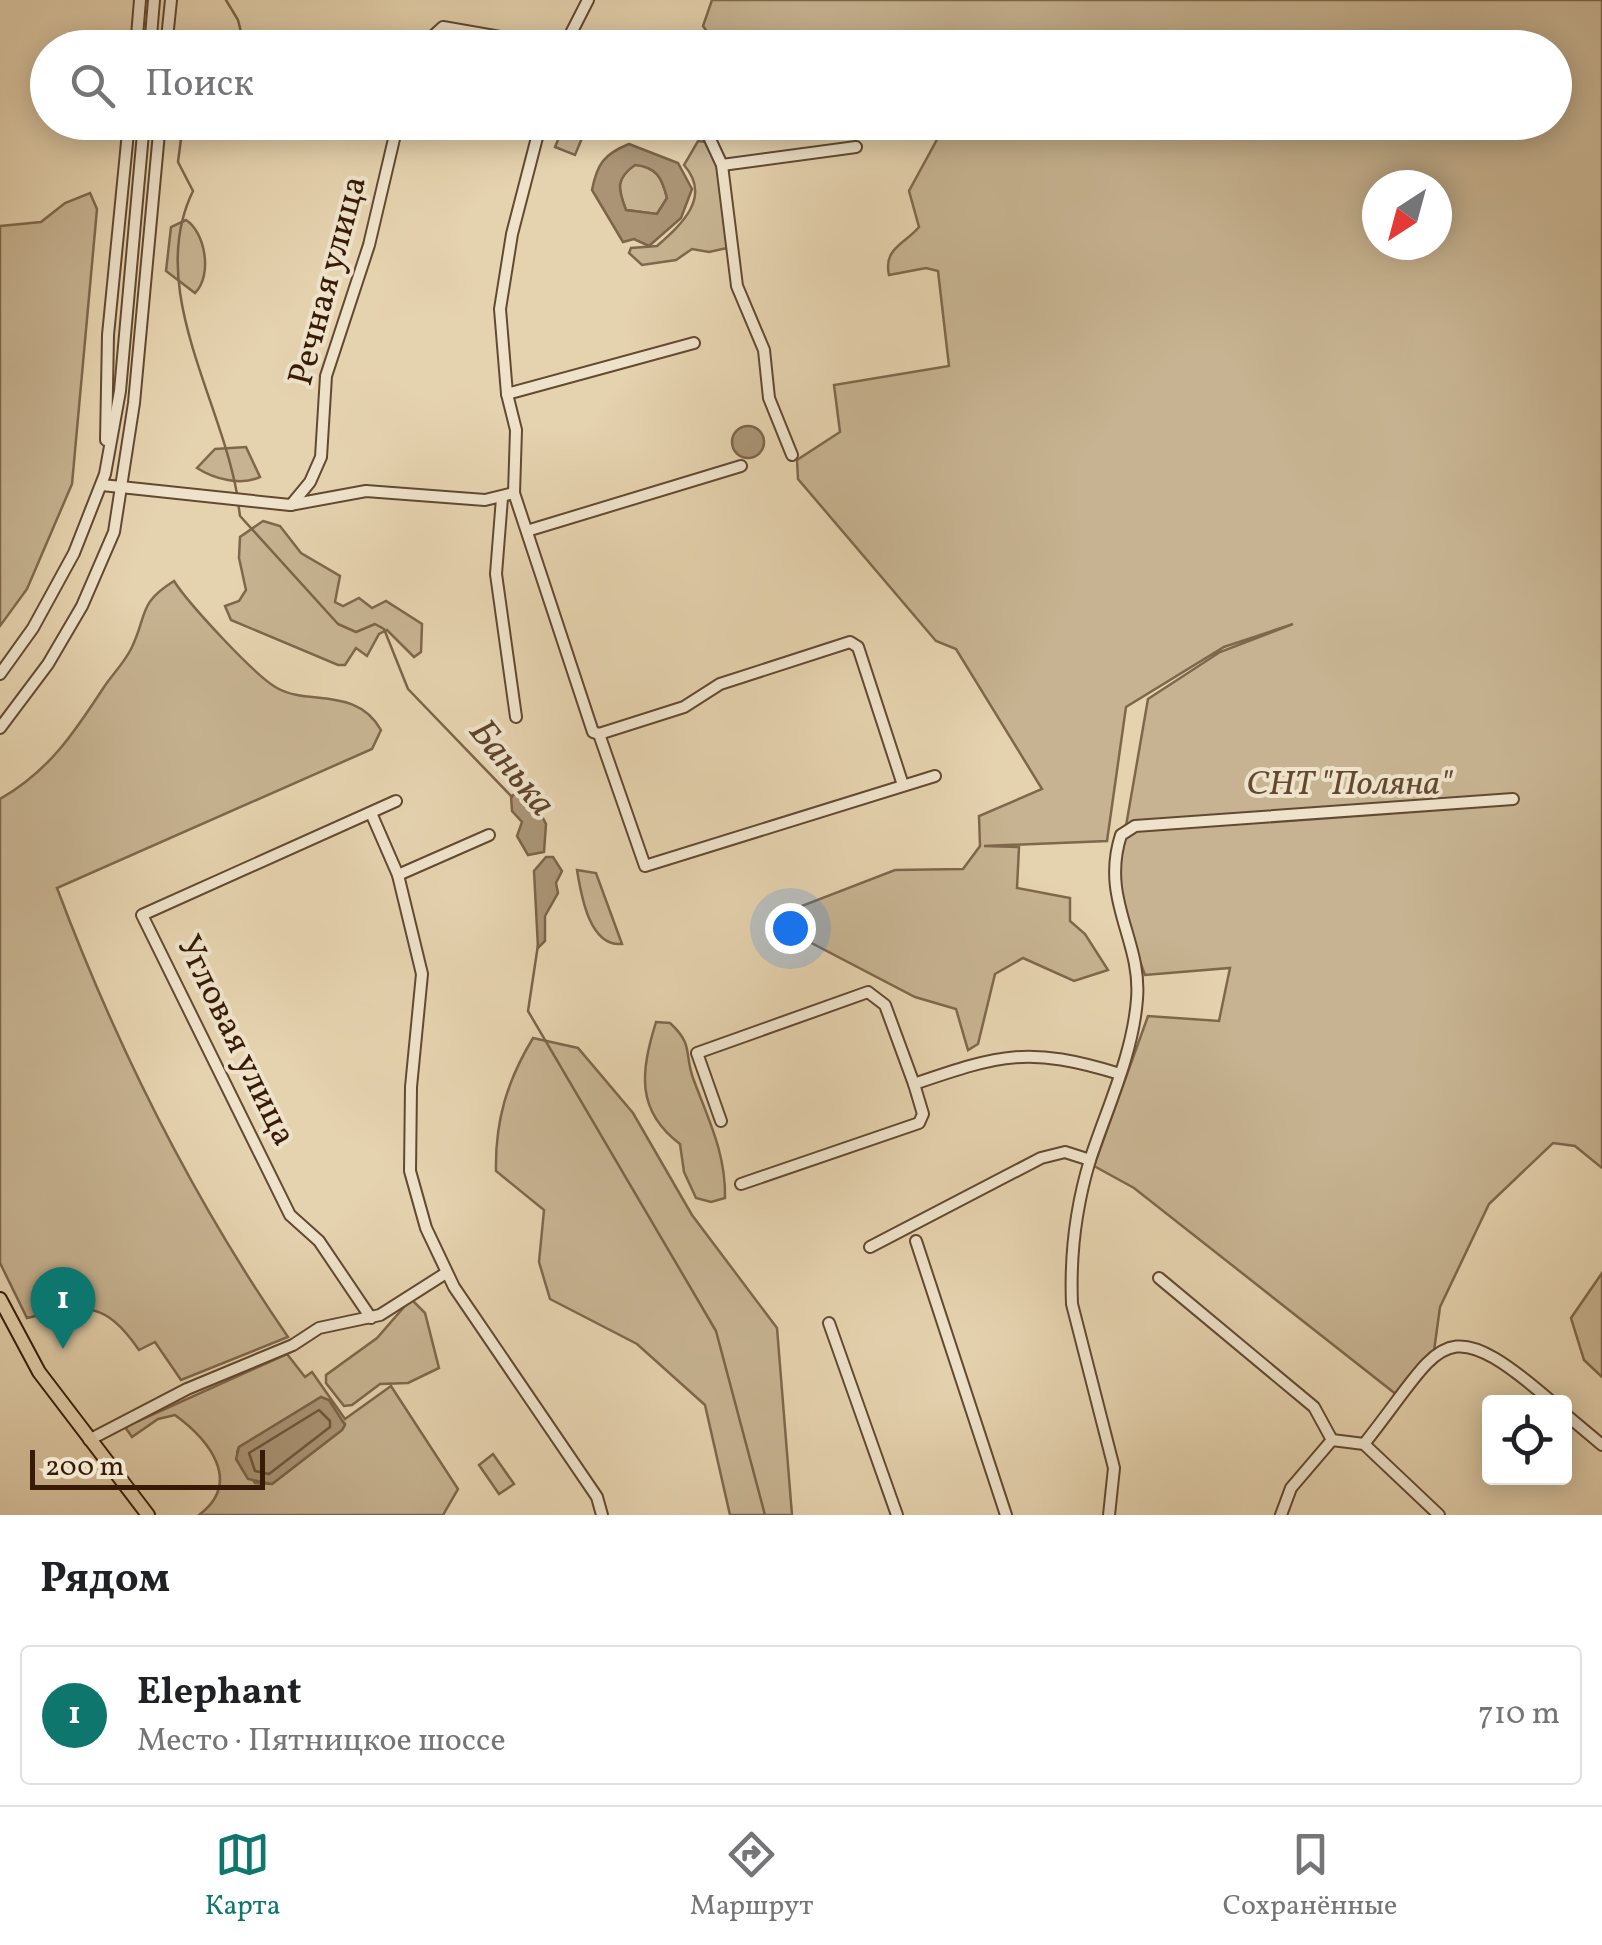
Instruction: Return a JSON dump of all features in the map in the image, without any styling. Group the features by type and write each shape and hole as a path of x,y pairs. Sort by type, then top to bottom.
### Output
{"main road":[{"path":"0,1299 39,1372 148,1515"}],"street":[{"path":"138,30 140,0"},
{"path":"152,30 154,0"},
{"path":"168,30 170,0"},
{"path":"573,30 588,0"},
{"path":"104,480 108,335 127,140"},
{"path":"0,674 33,628 74,553 104,480 120,391 142,140"},
{"path":"0,728 48,664 82,606 114,532 124,488 158,140"},
{"name":"Речная улица","path":"290,505 310,482 322,456 326,376 369,246 394,140"},
{"path":"537,140 504,275 500,308 507,394 516,430 514,493 530,530 593,732 599,734 684,707 720,684 850,642 858,647 904,785"},
{"path":"710,140 722,165 736,286 764,350 769,398 792,455"},
{"path":"722,165 856,146"},
{"path":"507,394 694,343"},
{"path":"530,530 740,466"},
{"path":"104,480 124,488 290,505 366,491 502,498 514,493"},
{"path":"502,498 496,574 516,717"},
{"path":"599,734 645,866 935,776"},
{"path":"1109,1515 1114,1468 1072,1304 1078,1210 1135,1017 1138,984 1114,898 1117,846 1128,828 1513,799"},
{"name":"Угловая улица","path":"371,1318 319,1241 290,1215 142,914 396,801"},
{"path":"371,813 398,876 422,974 411,1088 410,1172 426,1228 446,1273 597,1496 602,1515"},
{"path":"398,876 489,835"},
{"path":"721,1121 696,1053 868,992 885,1004 923,1114 918,1123 742,1184"},
{"path":"914,1084 1001,1056 1027,1054 1120,1074"},
{"path":"870,1247 1040,1158 1065,1152 1090,1160"},
{"path":"916,1240 1006,1515"},
{"path":"90,1440 115,1424 293,1345 319,1328 371,1318 446,1273"},
{"path":"1159,1278 1314,1407 1332,1440"},
{"path":"828,1323 897,1515"},
{"path":"1364,1444 1438,1352 1458,1344 1495,1356 1543,1395"},
{"path":"1572,1420 1602,1446"},
{"path":"1332,1440 1364,1444 1439,1515"},
{"path":"1281,1515 1291,1488 1332,1440"}],"green space":[{"name":"СНТ \"Поляна\"","path":"712,0 1602,0 1602,1168 1575,1146 1553,1143 1489,1204 1440,1307 1434,1351 1397,1395 1134,1188 1094,1166 1148,1016 1219,1021 1230,968 1145,975 1120,907 1118,872 1148,699 1220,652 1293,624 1224,647 1126,707 1107,841 984,846 1019,847 1017,888 1070,898 1070,921 1085,934 1108,970 1074,981 1023,958 995,974 978,1044 968,1050 956,1009 915,997 800,937 799,907 895,870 963,869 980,846 979,816 1042,789 956,649 936,641 798,479 797,460 840,432 834,385 949,366 938,271 926,268 889,275 888,266 892,252 919,227 909,191 937,140 1572,140 1572,30 706,30 703,26"},
{"path":"558,140 581,140 575,155 555,147"},
{"path":"698,141 705,142 719,168 727,248 709,252 692,249 676,260 642,265 629,253 631,248 657,246 690,209 695,188 684,165"},
{"path":"635,164 653,171 663,185 667,198 657,214 626,210 620,185"},
{"path":"90,193 97,209 72,484 27,589 0,626 0,226 41,222 65,203"},
{"path":"186,220 198,234 204,254 204,276 195,293 166,271 171,227"},
{"path":"246,447 260,477 228,480 197,468 215,449"},
{"path":"263,521 280,526 301,553 340,576 335,602 343,606 359,598 372,608 386,601 422,624 421,652 414,657 387,630 379,634 367,656 356,648 345,665 338,665 231,620 225,606 239,601 246,590 239,558 240,537"},
{"path":"174,581 222,638 267,681 289,693 359,707 381,730 372,749 57,888 105,1005 159,1120 220,1231 288,1337 181,1380 155,1342 139,1350 103,1314 78,1309 27,1318 0,1263 0,799 33,776 71,735 128,654 149,604"},
{"path":"577,870 596,873 622,944 611,943 594,928 584,905"},
{"path":"656,1022 670,1023 685,1043 719,1151 725,1198 711,1202 696,1198 684,1172 680,1144 665,1131 649,1103 645,1073"},
{"path":"533,1038 578,1048 633,1113 692,1215 777,1328 792,1515 730,1515 705,1405 637,1344 550,1299 539,1262 544,1210 496,1171 504,1102"},
{"path":"1602,1273 1602,1377 1584,1360 1571,1318"},
{"path":"411,1299 425,1313 439,1368 408,1383 380,1384 352,1405 344,1406 326,1383 326,1375 377,1338"},
{"path":"287,1354 305,1377 312,1372 345,1419 391,1386 458,1489 443,1515 199,1515 219,1489 220,1475 199,1437 175,1415 158,1419 132,1437 125,1427","holes":["321,1397 345,1424 272,1484 255,1483 237,1452 239,1447"]},
{"path":"493,1454 514,1484 499,1494 479,1465"}],"water":[{"path":"629,144 678,163 692,189 681,218 649,246 634,239 623,242 592,190 603,161","holes":["635,165 649,168 660,179 667,198 657,214 626,210 620,185"]},
{"path":"748,426 759,431 764,442 759,453 748,458 737,453 732,442 737,431"},
{"path":"530,793 546,824 544,852 528,855 517,836 522,822 512,811 511,796"},
{"path":"546,857 553,857 562,871 556,883 558,893 545,916 545,941 538,948 534,871"},
{"path":"321,1397 329,1400 345,1425 342,1430 272,1484 248,1479 236,1459 239,1447"}],"waterway":[{"name":"Банька","path":"226,0 240,30"},
{"name":"Банька","path":"181,140 178,162 193,191 181,228 178,265 182,303 237,494"},
{"name":"Банька","path":"238,502 240,516 338,624 356,632 375,624 384,629 408,689 512,797"},
{"name":"Банька","path":"538,945 528,1011 716,1331 765,1515"}],"place":[{"name":"Elephant","path":"63,1349"}]}
